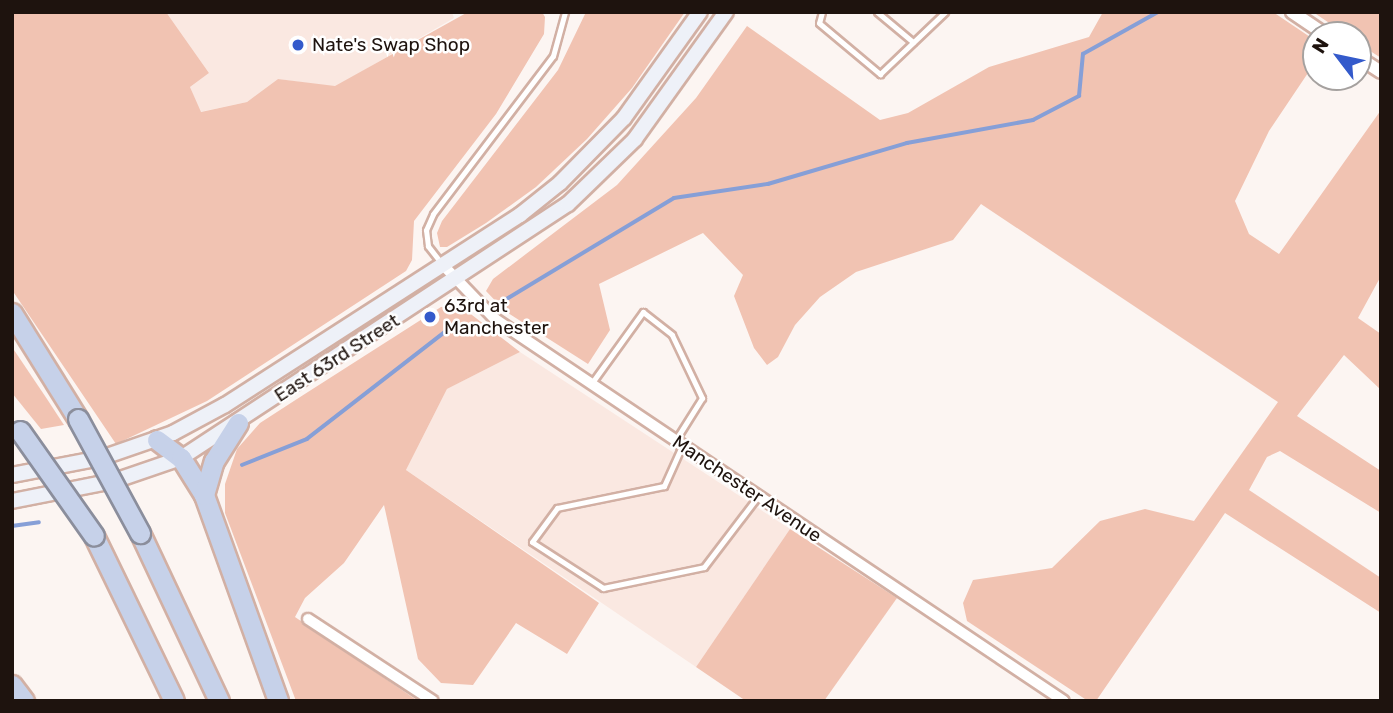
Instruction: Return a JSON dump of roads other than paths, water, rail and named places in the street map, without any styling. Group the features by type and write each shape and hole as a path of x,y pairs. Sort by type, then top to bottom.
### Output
{"highway":[{"path":"12,313 78,419 140,533 219,701"},
{"path":"204,495 214,461 237,423"},
{"path":"16,426 94,536 174,701"},
{"path":"157,440 181,458 204,495 278,701"},
{"path":"12,685 24,701"}],"main road":[{"name":"East 63rd Street","path":"12,475 101,458 157,440 225,405 520,215 597,148 654,79 700,12"},
{"name":"East 63rd Street","path":"12,501 90,486 181,458 568,204 606,170 662,105 726,12"}],"street":[{"name":"Manchester Avenue","path":"442,264 454,281 495,318 1064,701"},
{"path":"308,619 433,701"}],"lane":[{"path":"442,264 428,246 426,230 433,214 553,56 565,12"},
{"path":"822,12 819,23 880,74 945,12"},
{"path":"877,12 913,42"},
{"path":"591,384 643,312 672,335 702,398 679,443 664,486 557,508 532,542 603,588 704,567 758,496"}],"waterway":[{"path":"505,300 674,198 768,184 907,143 1033,120 1079,96 1083,54 1158,12"},
{"path":"242,465 307,439 450,328"},
{"path":"12,526 39,522"}],"place":[{"name":"Nate's Swap Shop","path":"298,45"},
{"name":"63rd at Manchester","path":"430,317"}]}
